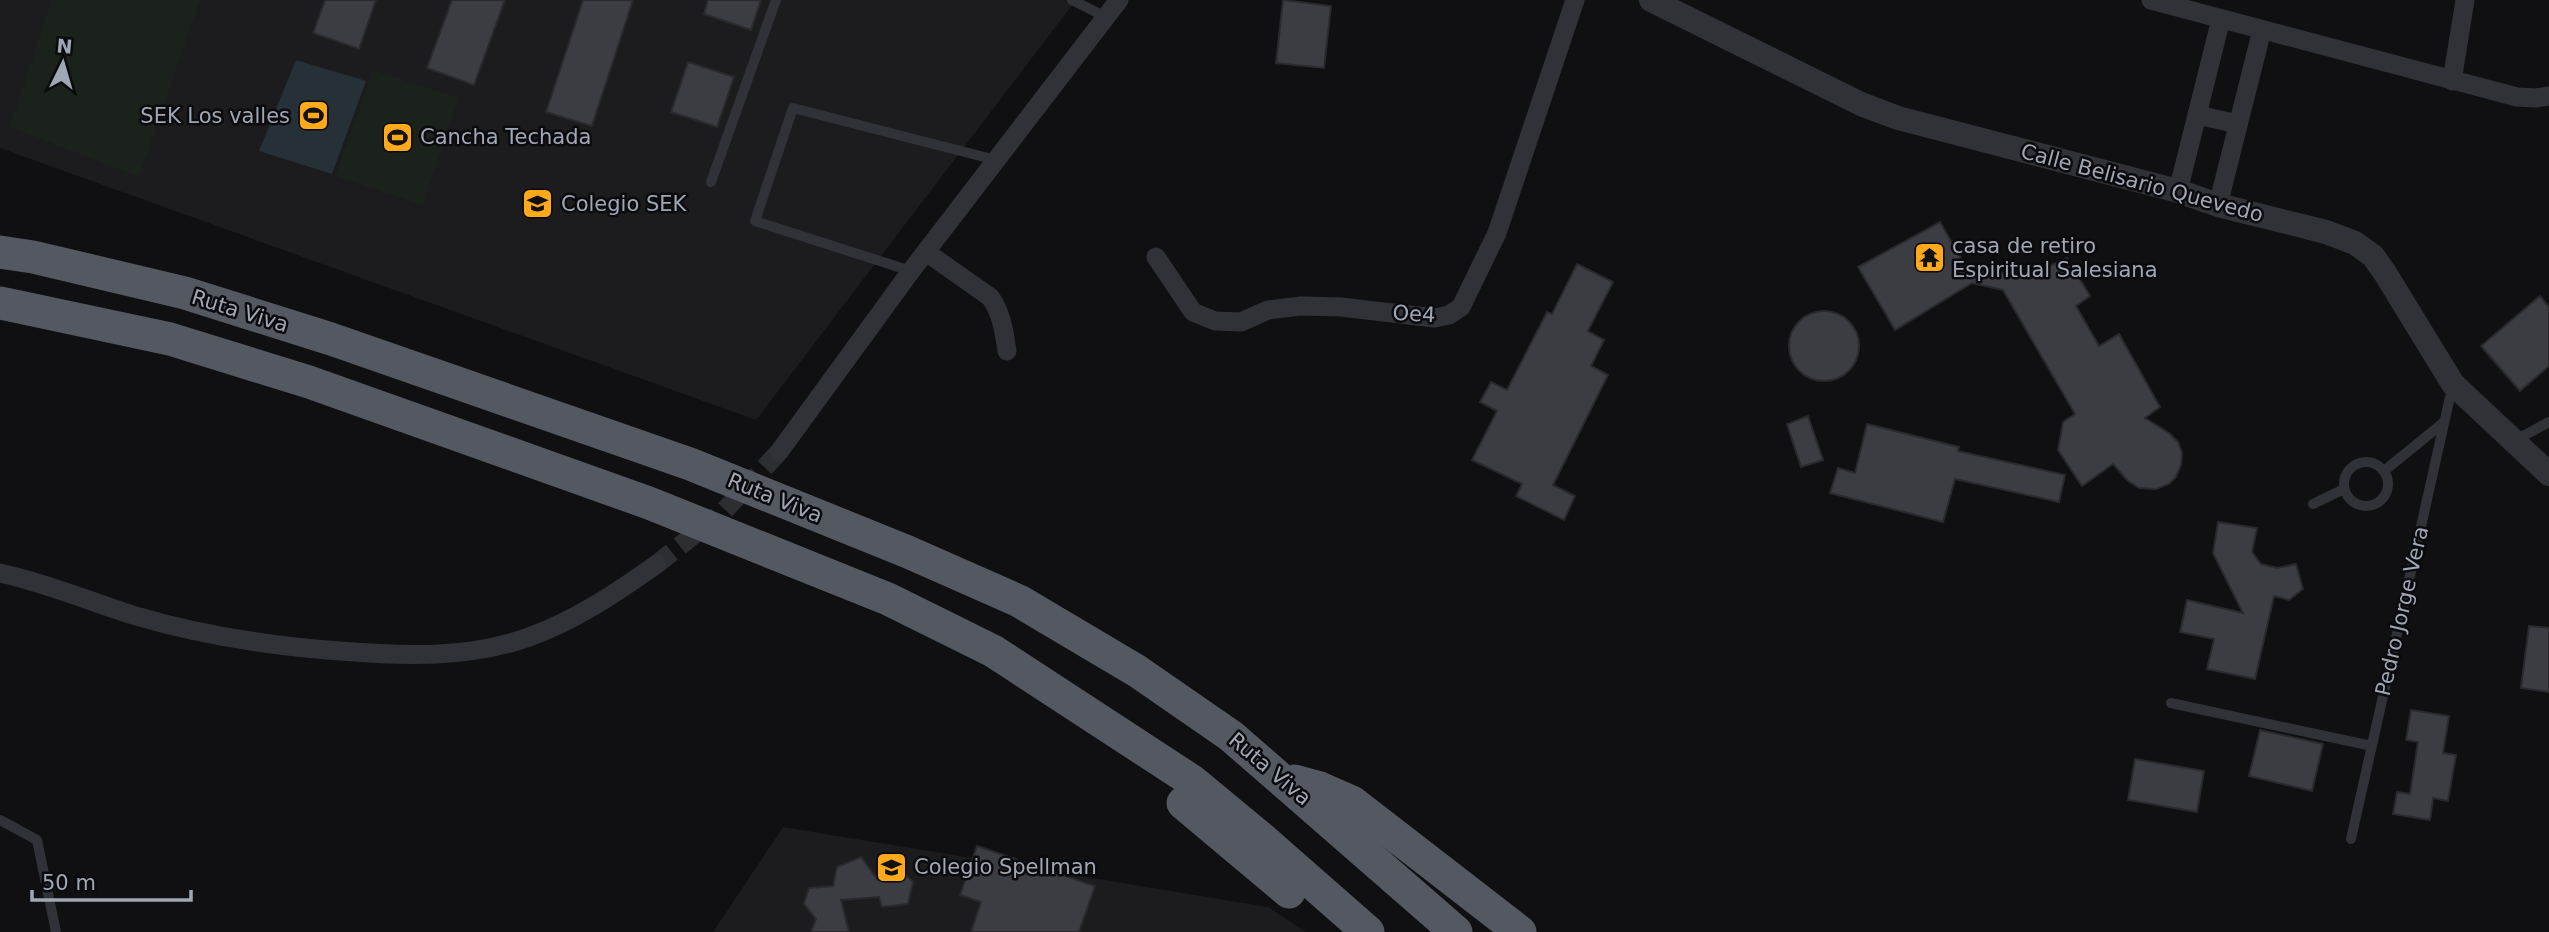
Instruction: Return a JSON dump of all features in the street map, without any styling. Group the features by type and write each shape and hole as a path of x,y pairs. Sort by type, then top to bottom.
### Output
{"highway":[{"name":"Ruta Viva","path":"0,252 33,257 185,293 331,340 690,464 882,541 1018,601 1136,671 1231,736 1457,932"},
{"path":"0,303 170,339 309,382 649,503 888,599 993,651 1192,781 1367,932"},
{"path":"1089,716 1177,798 1336,932"},
{"path":"1281,777 1320,788 1352,803 1520,932"}],"street":[{"path":"779,452 911,271 1119,0"},
{"name":"Oe4","path":"1156,257 1193,312 1215,321 1241,322 1268,310 1301,306 1341,307 1435,318 1449,315 1461,307 1497,233 1575,0"},
{"name":"Calle Belisario Quevedo","path":"1651,0 1861,104 1898,118 2178,191 2218,205 2326,232 2355,243 2373,256 2454,384 2549,474"},
{"path":"2151,0 2517,97 2549,96"},
{"path":"2452,81 2466,0"},
{"path":"2178,191 2221,19"},
{"path":"2218,205 2262,30"},
{"path":"2197,115 2238,124"},
{"path":"926,252 990,297 1002,322 1007,351"},
{"path":"0,573 204,635 303,648 419,656 470,651 526,639 567,622 610,598 657,564"}],"lane":[{"path":"711,181 776,0"},
{"path":"1072,0 1107,17"},
{"path":"911,271 755,221 793,108 996,160"},
{"name":"Pedro Jorge Vera","path":"2351,839 2454,384"},
{"path":"2513,442 2549,422"},
{"path":"2384,471 2444,423"},
{"path":"2367,462 2384,471 2387,490 2383,498 2375,504 2365,506 2356,504 2349,498 2344,489 2348,470 2367,462"},
{"path":"2313,504 2344,489"},
{"path":"2171,702 2372,746"},
{"path":"0,820 37,839 56,932"}],"shaded area":[{"name":"Colegio SEK","path":"0,0 1076,0 756,420 0,148"},
{"path":"52,0 200,0 139,177 10,127"},
{"name":"SEK Los valles","path":"296,60 366,81 332,174 259,151"},
{"name":"Cancha Techada","path":"373,70 458,98 423,205 335,176"},
{"name":"Colegio Spellman","path":"783,827 1268,907 1306,932 713,932"}],"building":[{"path":"325,0 376,0 359,49 313,33"},
{"path":"452,0 505,0 474,85 427,68"},
{"path":"583,0 633,0 592,126 546,112"},
{"path":"708,0 761,0 751,30 704,14"},
{"path":"1283,0 1331,6 1324,68 1276,63"},
{"path":"688,62 734,77 717,127 671,112"},
{"path":"1940,222 1969,272 2034,273 2067,258 2090,296 2076,306 2099,346 2119,334 2160,407 2145,418 2178,442 2182,453 2181,465 2176,477 2169,484 2156,489 2139,488 2128,481 2113,464 2082,486 2058,450 2063,422 2075,414 2003,290 1972,283 1895,330 1858,267"},
{"path":"1577,264 1613,282 1588,331 1604,340 1591,366 1608,375 1553,485 1575,496 1564,520 1516,496 1522,484 1472,460 1497,411 1480,402 1491,382 1507,390 1547,312 1552,314"},
{"path":"2540,296 2549,307 2549,366 2520,391 2481,346"},
{"path":"1824,311 1849,321 1859,346 1849,371 1824,381 1799,371 1789,346 1799,321"},
{"path":"1808,416 1823,460 1801,467 1787,424"},
{"path":"1867,424 1959,447 1958,451 2065,475 2059,502 1955,479 1943,522 1830,493 1838,468 1855,473"},
{"path":"2218,522 2257,528 2252,552 2261,564 2277,568 2296,564 2303,589 2289,600 2274,596 2255,679 2207,669 2214,639 2180,632 2187,600 2243,613 2213,553"},
{"path":"2529,626 2549,628 2549,692 2521,688"},
{"path":"2411,710 2449,716 2443,753 2456,755 2448,801 2433,798 2430,820 2393,814 2397,792 2410,794 2418,742 2406,740"},
{"path":"2260,730 2323,744 2312,791 2249,776"},
{"path":"2135,759 2204,771 2197,812 2128,800"},
{"path":"977,846 1095,886 1079,932 971,932 981,902 960,895"},
{"path":"861,857 878,880 903,872 913,882 908,904 882,907 879,897 841,900 849,932 811,932 816,919 804,904 809,888 833,886 837,867"}],"tunnel":[{"path":"657,564 724,511 779,452"}],"place":[{"name":"SEK Los valles","path":"313,116"},
{"name":"Cancha Techada","path":"397,137"},
{"name":"Colegio SEK","path":"538,204"},
{"name":"casa de retiro Espiritual Salesiana","path":"1929,258"},
{"name":"Colegio Spellman","path":"891,867"}]}
